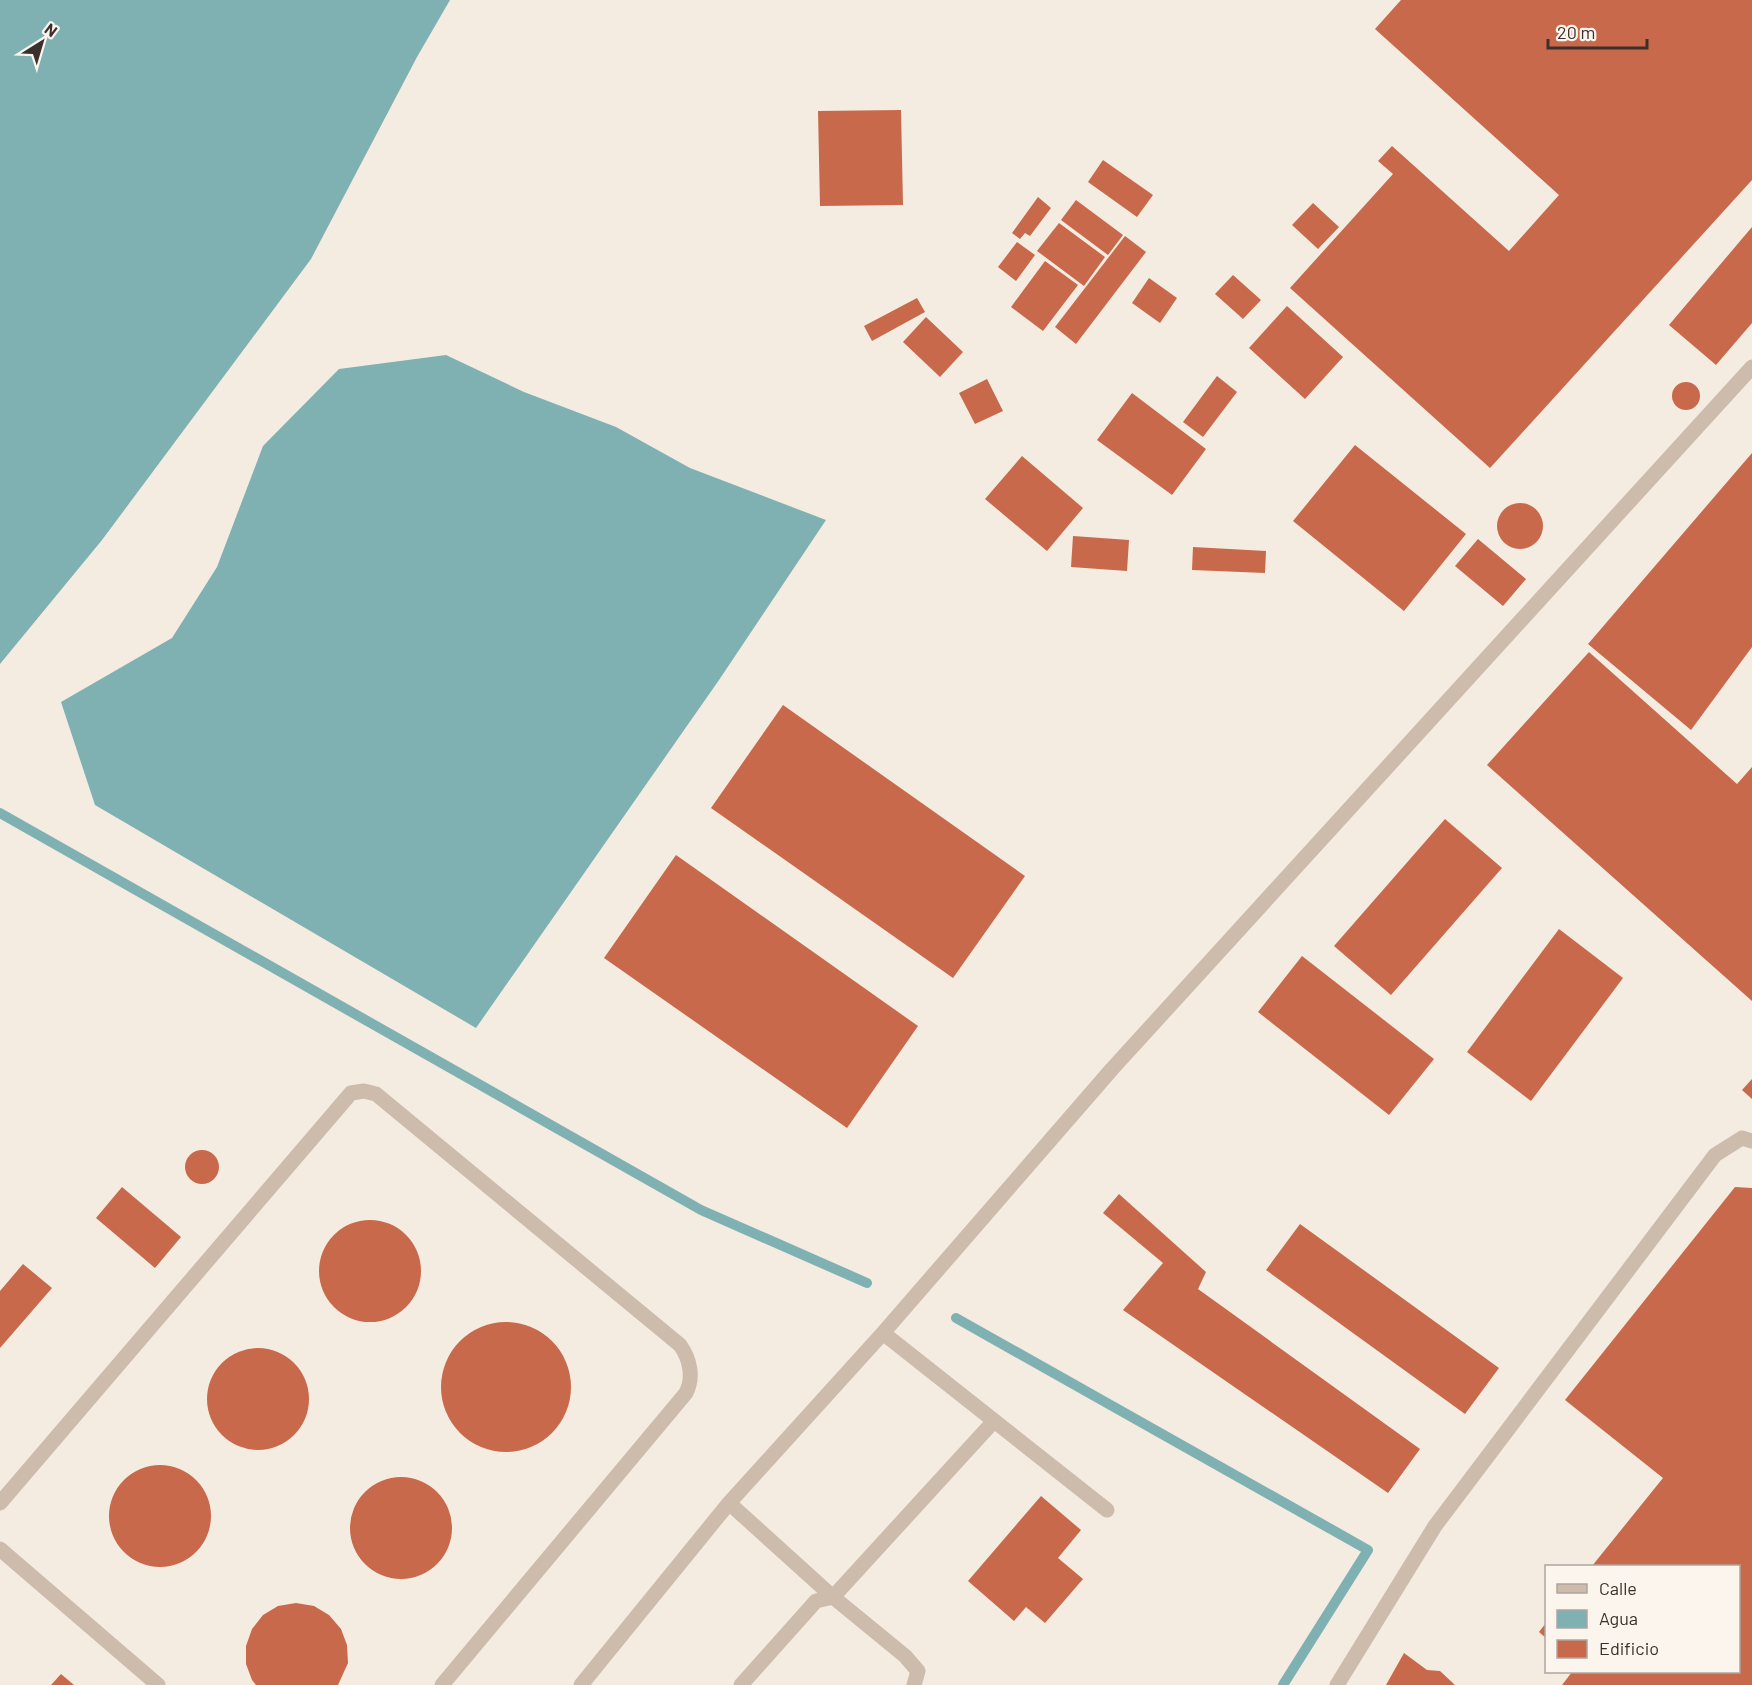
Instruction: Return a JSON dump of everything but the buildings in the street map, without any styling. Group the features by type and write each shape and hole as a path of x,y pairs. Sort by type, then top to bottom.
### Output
{"street":[{"path":"581,1685 729,1503 883,1334 1112,1069 1752,367"},
{"path":"0,1503 351,1093 364,1091 376,1094 680,1345 687,1355 690,1367 690,1386 686,1394 442,1685"},
{"path":"1337,1685 1435,1526 1715,1155 1742,1138 1752,1141"},
{"path":"883,1334 1107,1510"},
{"path":"741,1685 816,1601 833,1597 994,1421"},
{"path":"729,1503 833,1597 905,1656 918,1671 914,1685"},
{"path":"0,1548 158,1685"}],"water":[{"path":"0,0 450,0 417,57 311,259 102,540 0,664"},
{"path":"446,355 524,392 616,427 690,468 826,520 719,680 476,1028 95,805 61,702 172,638 217,567 263,446 339,369"}],"waterway":[{"path":"0,813 701,1210 867,1283"},
{"path":"956,1318 1368,1550 1283,1685"}]}
